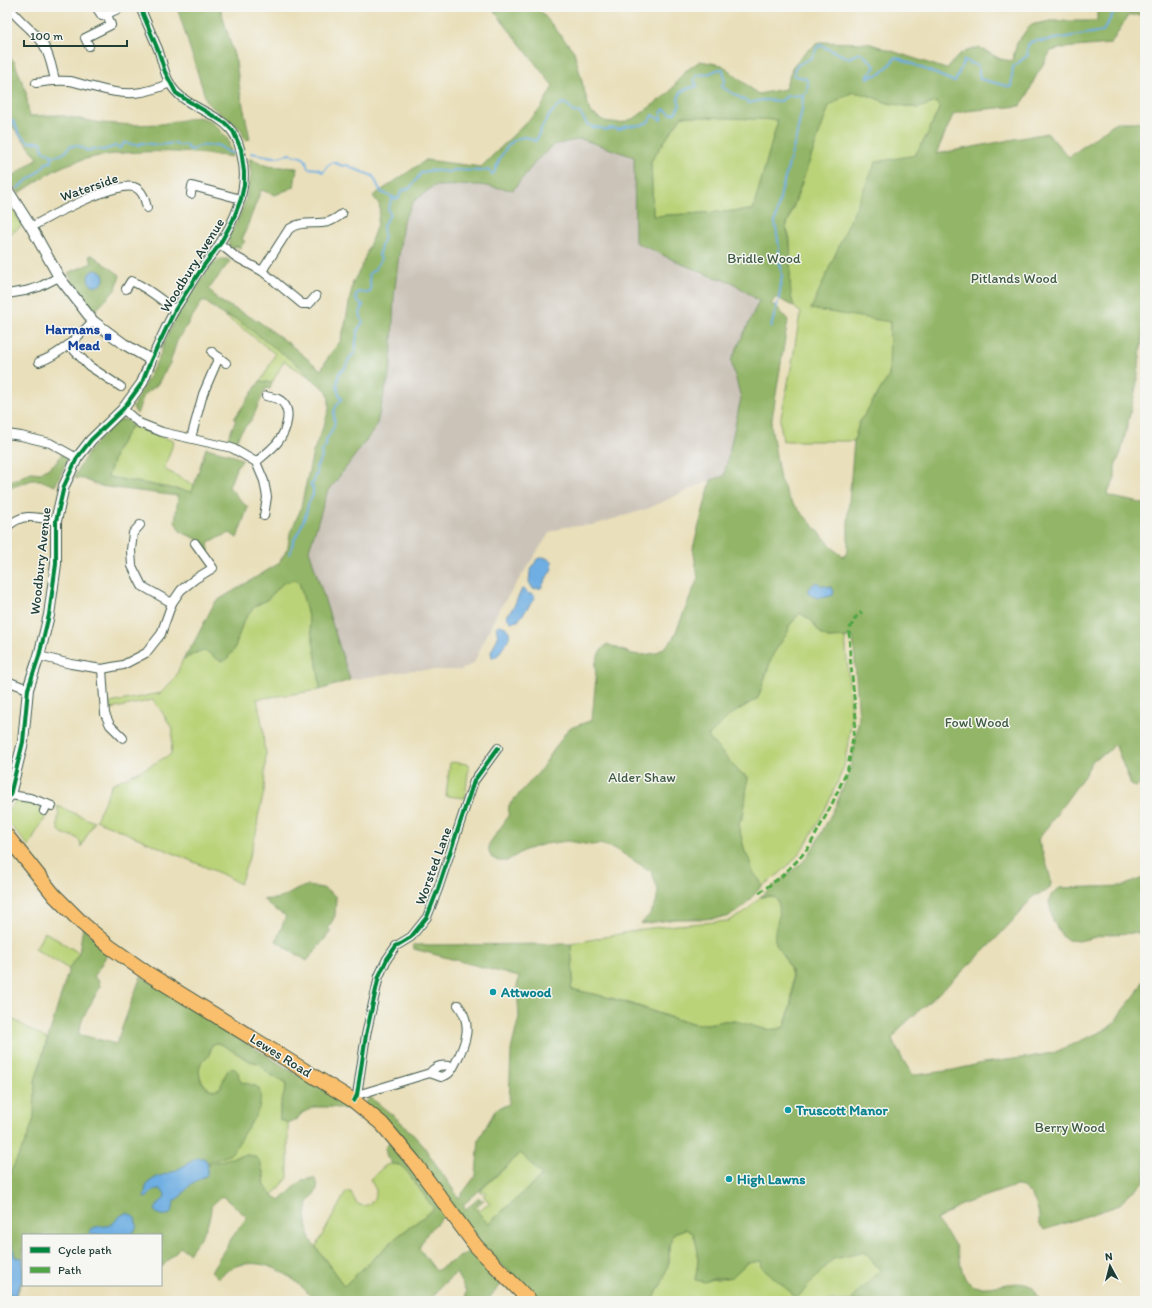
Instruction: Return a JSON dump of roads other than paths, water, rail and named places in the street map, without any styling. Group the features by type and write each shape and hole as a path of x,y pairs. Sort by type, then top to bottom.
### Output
{"highway":[{"name":"Lewes Road","path":"7,836 54,895 82,923 110,947 176,991 356,1098 382,1124 414,1162 476,1246 530,1301"}],"street":[{"path":"8,7 43,43 50,57 55,80"},
{"path":"96,7 102,16 123,7"},
{"name":"Woodbury Avenue","path":"8,797 24,742 28,689 39,656 49,615 56,564 56,520 64,486 76,458 91,440 123,409 142,383 151,360 175,310 202,268 220,244 233,220 241,199 244,185 241,150 233,131 225,123 176,92 161,63 158,50 140,7"},
{"path":"89,46 85,38 112,25 107,14"},
{"path":"36,83 55,80 72,82 125,94 145,93 170,83"},
{"path":"191,194 192,186 241,199"},
{"name":"Waterside","path":"31,227 74,204 120,187 135,188 139,190 142,193 147,208"},
{"path":"7,189 31,227 59,277 93,321 124,344 151,360"},
{"path":"262,271 289,229 293,226 307,222 328,222 342,214"},
{"path":"220,244 236,256 262,271 302,304 309,304 316,296"},
{"path":"7,294 40,287 59,277"},
{"path":"126,289 130,281 134,282 175,310"},
{"path":"39,362 51,358 69,345 93,321"},
{"path":"69,345 89,366 121,387"},
{"path":"191,438 203,394 222,360 212,352"},
{"path":"256,462 277,443 284,432 288,416 284,404 278,399 266,396"},
{"path":"123,409 139,423 162,432 232,448 256,462 264,481 267,497 264,516"},
{"path":"7,434 50,443 76,458"},
{"path":"7,527 15,520 31,517 56,520"},
{"path":"140,524 133,533 132,566 142,586 172,603"},
{"path":"39,656 71,664 102,669 123,665 146,653 161,634 172,603 181,590 213,568 195,543"},
{"path":"102,669 105,714 110,725 123,738"},
{"path":"7,681 28,689"},
{"name":"Worsted Lane","path":"356,1098 366,1035 379,976 387,959 396,946 411,937 427,917 438,889 474,781 498,748"},
{"path":"8,797 30,798 48,807"},
{"path":"430,1073 441,1077 450,1073 464,1047 467,1028 465,1014 458,1005"},
{"path":"356,1098 430,1073 441,1065 453,1067"}],"water":[{"path":"96,270 102,272 104,278 102,284 96,286 90,284 88,278 90,272"},
{"path":"544,557 552,561 552,569 541,588 533,589 529,582 530,572 537,559"},
{"path":"817,582 820,585 831,587 834,591 833,595 821,598 809,594 812,585"},
{"path":"522,589 529,594 533,594 535,598 518,621 511,622 507,616 514,606"},
{"path":"498,625 507,628 510,635 500,653 494,658 492,657 491,652 498,637 496,627"},
{"path":"197,1158 204,1158 208,1163 207,1175 191,1184 181,1196 174,1201 173,1209 170,1214 158,1214 155,1211 156,1208 164,1198 165,1194 160,1189 156,1189 151,1192 148,1197 144,1198 146,1187 149,1182 157,1177 175,1171"},
{"path":"128,1213 135,1218 137,1226 134,1232 129,1234 89,1234 94,1227 110,1225 124,1214"},
{"path":"7,1240 11,1242 15,1257 22,1258 22,1281 15,1296 7,1292"}],"waterway":[{"path":"251,153 275,157 291,154 305,159 308,168 318,169 322,172 333,162 343,166 348,165 373,176 381,192 397,199 399,198 401,191 410,188 423,172 433,170 448,172 454,170 488,170 492,174 494,173 504,150 518,138 527,137 536,141 550,114 564,103 569,106 573,112 580,113 587,124 592,127 602,128 605,130 641,125 648,122 653,115 661,120 661,114 664,109 671,114 675,113 680,105 678,99 681,92 697,86 694,80 696,76 721,69 723,70 725,81 722,87 749,103 762,100 781,101 787,96 803,95 807,92 808,82 805,78 795,76 794,72 796,66 811,58 820,45 848,58 860,53 862,54 874,64 875,67 867,78 882,73 896,57 955,82 964,60 978,66 980,79 1011,87 1013,67 1028,55 1027,47 1032,41 1043,41 1103,31 1117,7"},
{"path":"771,327 779,298 782,276 775,222 782,189 796,138 802,109 803,95"},
{"path":"7,114 14,122 19,134 29,142 41,142 43,151 52,156 63,154 69,147 74,146 80,147 87,151 92,149 104,150 115,146 120,148 125,142 128,144 138,145 142,143 159,145 176,143 177,145 186,145 192,150 199,146 218,145 228,152 235,153"},
{"path":"18,188 40,170 46,163 51,162 52,157"},
{"path":"290,554 293,542 300,529 308,504 313,495 313,487 311,484 314,482 314,477 317,474 316,467 322,458 321,452 334,426 335,409 342,399 337,385 338,377 341,370 344,370 350,357 354,354 358,329 363,322 360,314 363,304 360,304 355,298 358,292 368,293 371,291 369,274 381,260 379,254 384,236 383,225 390,215 388,209 392,199 394,198"}],"place":[{"name":"Harmans Mead","path":"108,337"},
{"name":"Attwood","path":"493,992"},
{"name":"Truscott Manor","path":"788,1110"},
{"name":"High Lawns","path":"729,1179"}],"park label":[{"name":"Bridle Wood","path":"764,258"},
{"name":"Pitlands Wood","path":"1014,278"},
{"name":"Fowl Wood","path":"977,722"},
{"name":"Alder Shaw","path":"642,777"},
{"name":"Berry Wood","path":"1070,1127"}]}
